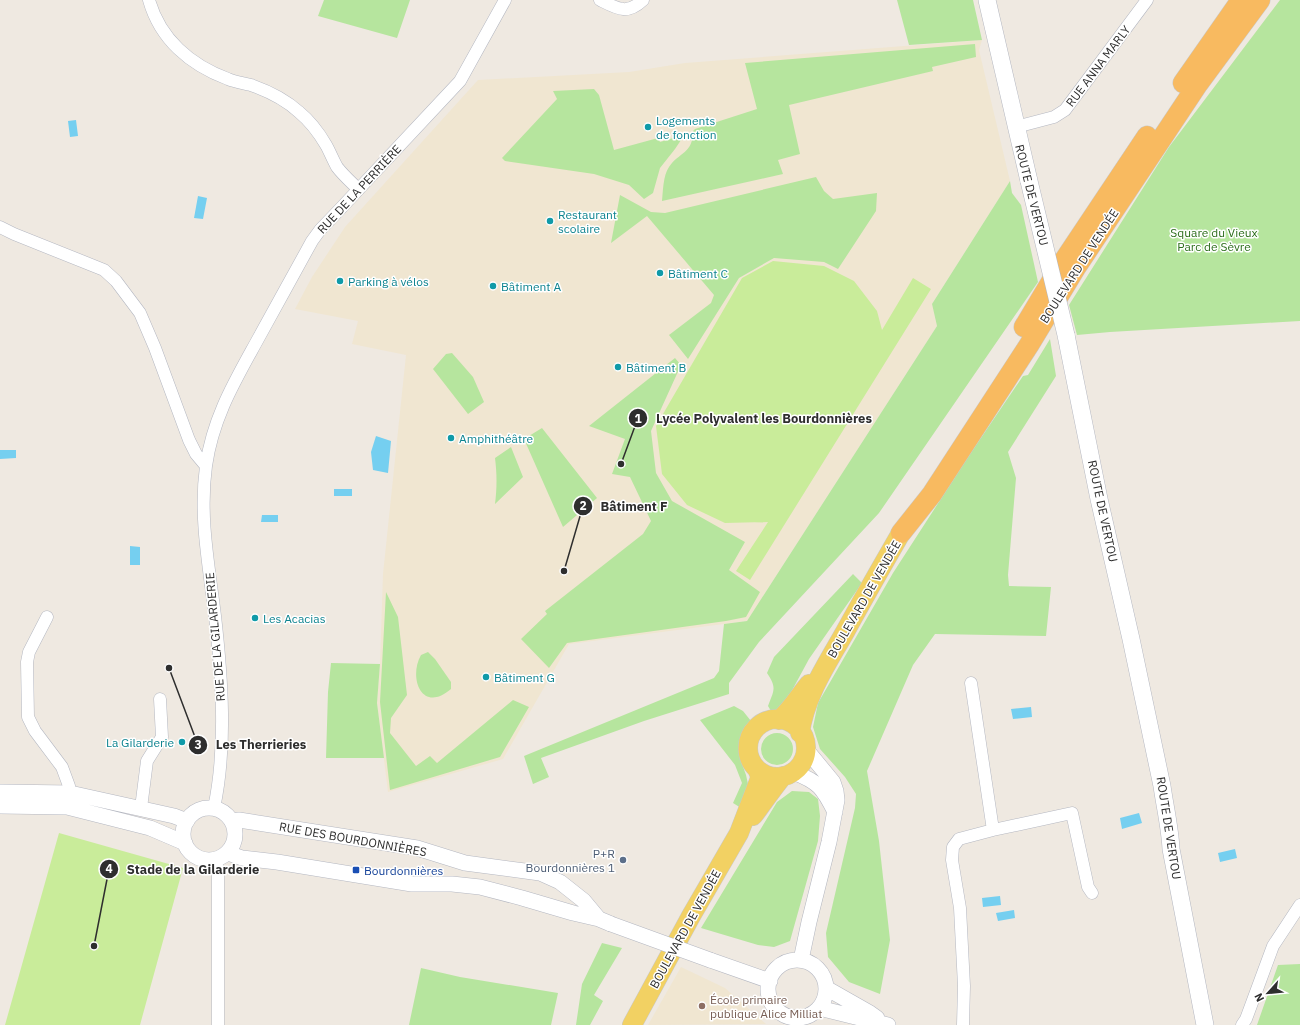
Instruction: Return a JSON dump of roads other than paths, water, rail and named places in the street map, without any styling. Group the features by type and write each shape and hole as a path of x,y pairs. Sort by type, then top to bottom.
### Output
{"highway":[{"name":"BOULEVARD DE VENDÉE","path":"901,534 961,426 1018,337 1063,262 1186,78 1241,0"},
{"name":"BOULEVARD DE VENDÉE","path":"901,534 932,494 1029,345 1075,269 1198,84 1260,0"}],"main road":[{"name":"ROUTE DE VERTOU","path":"987,0 1066,335 1099,499 1134,652 1162,786 1169,826 1171,849 1205,1025"},
{"name":"BOULEVARD DE VENDÉE","path":"803,740 802,719 826,665 901,534"},
{"name":"BOULEVARD DE VENDÉE","path":"779,720 826,665"},
{"path":"779,720 793,725 803,740 802,762 788,774 770,776 758,771 748,754 752,734 758,726 769,721 779,720"},
{"name":"BOULEVARD DE VENDÉE","path":"632,1025 691,916 739,833 759,781 760,776 758,771"},
{"name":"BOULEVARD DE VENDÉE","path":"739,833 788,774"}],"street":[{"path":"149,0 156,19 165,34 190,60 210,72 252,86 275,96 299,111 315,128 337,166 358,189"},
{"name":"RUE DE LA PERRIÈRE","path":"270,318 312,241 320,230 460,81 505,0"},
{"path":"600,0 621,10 630,9 637,6 643,0"},
{"name":"RUE ANNA MARLY","path":"1016,127 1054,117 1065,110 1147,0"},
{"path":"0,227 104,270 116,281 140,314 155,348 189,440 196,454 206,466"},
{"name":"RUE DE LA GILARDERIE","path":"214,808 219,774 222,716 221,681 203,514 206,466 219,414 230,388 270,318"},
{"path":"47,616 29,652 27,662 28,716 35,730 62,768 70,793"},
{"path":"971,683 993,830"},
{"path":"142,808 148,761 162,737 160,699"},
{"path":"802,960 809,922 830,842 835,812 836,791 833,782 803,740"},
{"path":"788,774 814,781 828,796 835,812"},
{"path":"0,792 70,793 142,808 187,821"},
{"path":"0,806 67,807 150,828 185,843"},
{"path":"218,1025 218,881 222,856 235,841 235,831 232,821 226,814 214,808 197,811 187,821 183,833 185,843 190,852 199,858 209,860 222,856 242,858 277,862 412,884 452,884 480,887 573,914 605,921 770,981"},
{"path":"963,1025 964,986 960,908 952,860 953,847 959,839 1072,813 1088,887 1092,893"},
{"name":"RUE DES BOURDONNIÈRES","path":"232,821 239,820 365,839 417,848 466,863 540,873 560,882 584,901 605,921"},
{"path":"1242,1025 1246,1019 1273,946 1300,905"},
{"path":"802,960 811,963 818,969 824,979 826,988 825,997 819,1008 813,1013 795,1018 785,1015 776,1008 771,1001 769,992 770,981 775,971 783,964 791,961 802,960"},
{"path":"826,988 870,1013 886,1024"},
{"path":"819,1008 886,1024"}],"water":[{"path":"76,120 78,136 70,137 68,121"},
{"path":"198,196 207,198 203,219 194,218"},
{"path":"376,436 391,441 388,473 373,470 371,452"},
{"path":"0,450 16,450 16,458 0,459"},
{"path":"334,489 352,489 352,496 334,496"},
{"path":"262,515 278,515 278,522 261,522"},
{"path":"130,546 140,547 140,565 130,565"},
{"path":"1031,707 1032,717 1013,719 1011,709"},
{"path":"1139,813 1142,823 1122,829 1120,818"},
{"path":"1235,849 1237,858 1220,862 1218,853"},
{"path":"1000,896 1001,905 983,907 982,898"},
{"path":"1014,910 1015,918 998,921 996,913"}],"place":[{"name":"Logements de fonction","path":"648,127"},
{"name":"Restaurant scolaire","path":"550,221"},
{"name":"Bâtiment C","path":"660,273"},
{"name":"Parking à vélos","path":"340,281"},
{"name":"Bâtiment A","path":"493,286"},
{"name":"Bâtiment B","path":"618,367"},
{"name":"Amphithéâtre","path":"451,438"},
{"name":"Lycée Polyvalent les Bourdonnières","path":"621,464"},
{"name":"Bâtiment F","path":"564,571"},
{"name":"Les Acacias","path":"255,618"},
{"name":"Les Therrieries","path":"169,668"},
{"name":"Bâtiment G","path":"486,677"},
{"name":"La Gilarderie","path":"182,742"},
{"name":"P+R Bourdonnières 1","path":"623,860"},
{"name":"Bourdonnières","path":"356,870"},
{"name":"Stade de la Gilarderie","path":"94,946"},
{"name":"École primaire publique Alice Milliat","path":"702,1006"}],"park label":[{"name":"Square du Vieux Parc de Sèvre","path":"1214,239"}]}
